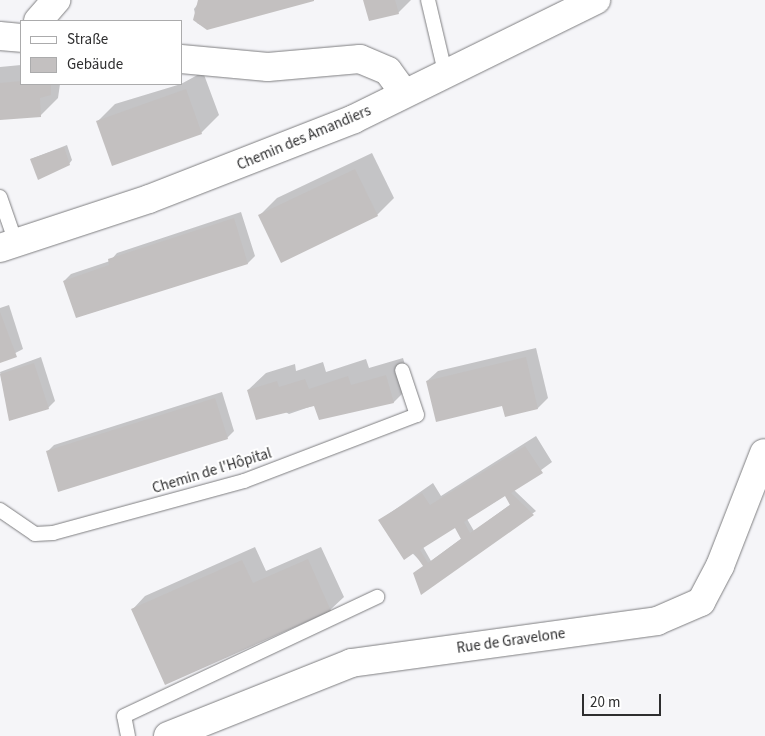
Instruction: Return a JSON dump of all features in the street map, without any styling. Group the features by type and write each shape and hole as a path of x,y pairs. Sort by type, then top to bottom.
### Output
{"street":[{"path":"39,20 56,0"},
{"name":"Chemin des Amandiers","path":"8,245 234,167 354,119 445,72 596,0"},
{"path":"0,36 20,38"},
{"path":"182,59 268,67 360,59 388,70 404,93"},
{"name":"Rue de Gravelone","path":"168,736 351,662 657,621 701,602 720,566 764,453"}],"lane":[{"path":"428,0 445,72"},
{"path":"0,197 8,245"},
{"name":"Chemin de l'Hôpital","path":"0,510 35,534 53,532 244,481 417,415 402,370"},
{"path":"128,736 124,716 377,597"}],"building":[{"path":"198,0 314,1 207,30 193,20"},
{"path":"363,0 395,0 399,14 369,21"},
{"path":"20,81 20,85 51,85 51,95 40,98 41,117 0,120 0,83"},
{"path":"186,89 202,134 112,166 96,121"},
{"path":"64,147 70,165 38,180 30,159"},
{"path":"355,169 378,216 281,263 258,215"},
{"path":"234,218 248,264 76,318 63,281 109,265 108,259"},
{"path":"0,312 17,357 0,363"},
{"path":"526,357 538,409 505,417 502,406 436,422 426,381"},
{"path":"34,363 49,409 9,421 0,374"},
{"path":"386,375 394,403 319,420 314,406 256,420 247,390 277,381 279,387 305,379 309,389 348,376 351,385"},
{"path":"215,398 228,439 58,492 46,451"},
{"path":"525,446 543,473 511,493 534,515 421,595 413,573 423,566 414,553 404,560 378,520 422,493 430,505","holes":["505,496 510,505 470,533 464,522","455,528 461,539 428,563 420,550"]},
{"path":"308,559 331,611 165,685 131,609 242,560 253,583"}]}
